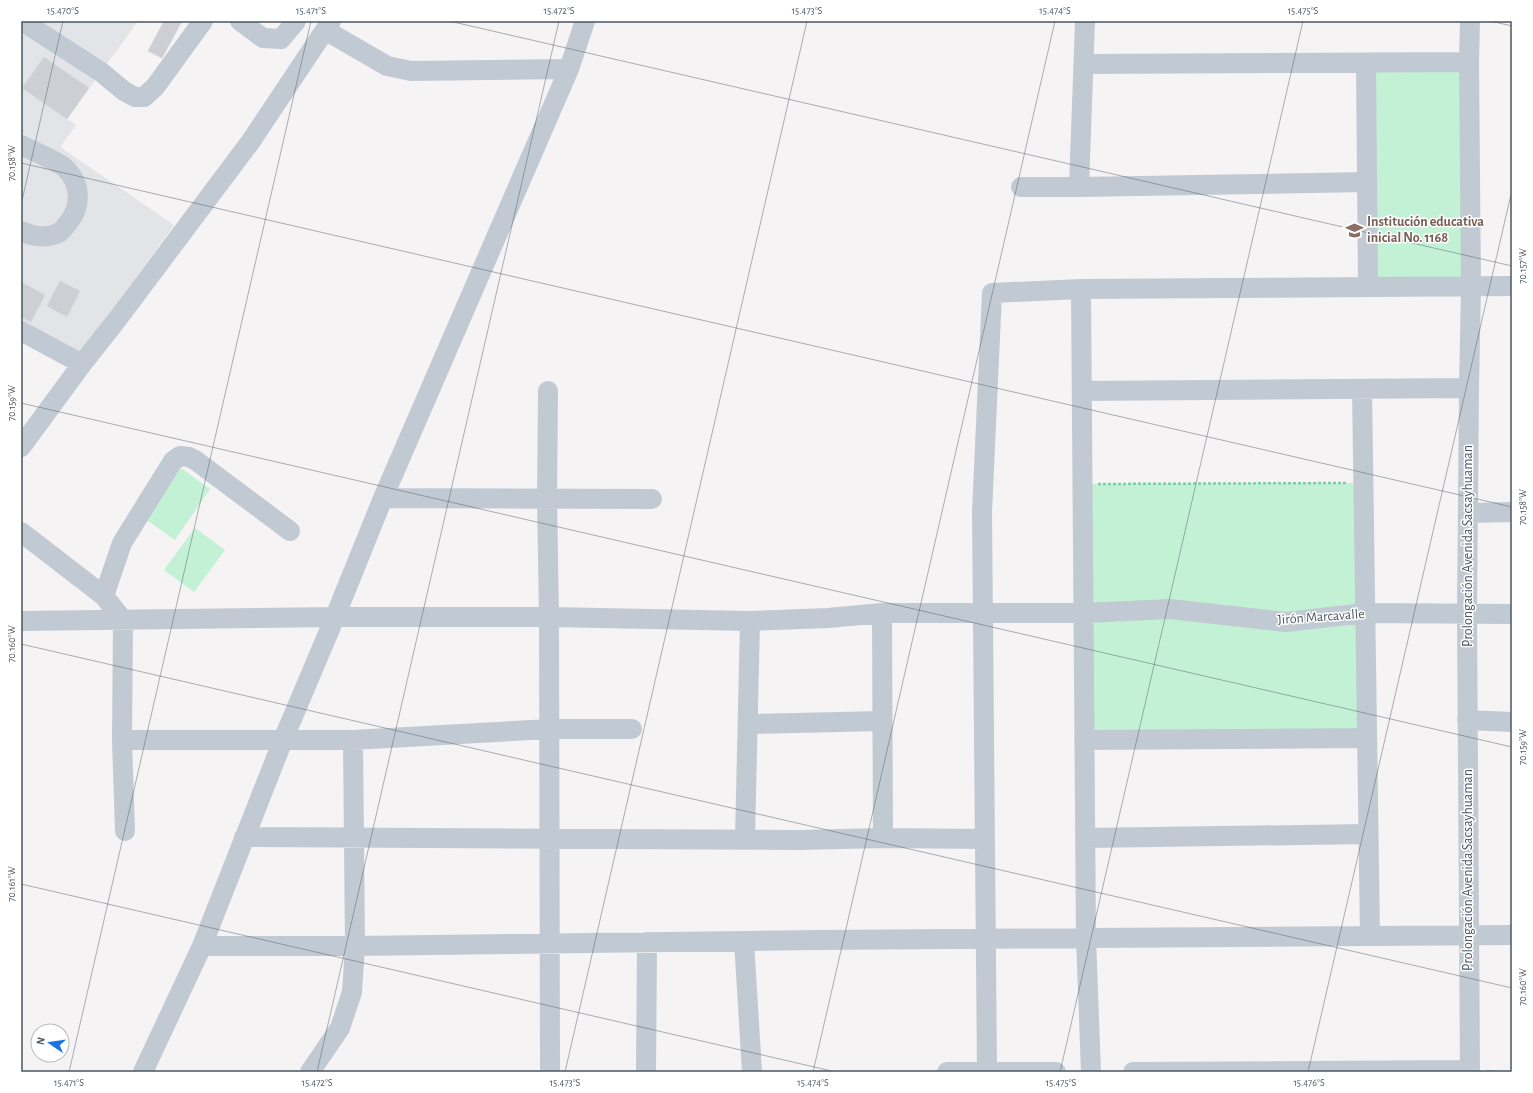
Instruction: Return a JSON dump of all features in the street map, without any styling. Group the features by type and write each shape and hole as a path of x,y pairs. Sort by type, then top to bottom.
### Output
{"street":[{"path":"22,21 101,72 124,91 135,97 144,97 155,87 203,21"},
{"path":"240,21 263,38 281,39 296,21"},
{"path":"143,1072 202,946 283,740 383,498 569,69 585,21"},
{"path":"1078,187 1085,21"},
{"name":"Prolongación Avenida Sacsayhuaman","path":"1470,21 1471,287 1467,614 1470,1071"},
{"path":"21,447 251,141 328,26 387,66 411,71 569,69"},
{"path":"1084,64 1469,62"},
{"path":"1366,63 1368,288"},
{"path":"21,145 64,168 76,182 79,200 72,219 60,232 45,237 28,235 21,231"},
{"path":"1021,187 1367,182"},
{"path":"987,1072 982,512 992,293 1081,289 1512,286"},
{"path":"1081,289 1086,938 1091,1072"},
{"path":"21,331 82,364"},
{"path":"1082,391 1469,388"},
{"path":"1362,389 1370,936"},
{"path":"548,391 547,497 549,618 550,1072"},
{"path":"104,596 122,543 173,461 180,456 189,457 195,460 290,531"},
{"path":"383,498 547,497 652,499"},
{"path":"1468,513 1512,512"},
{"path":"21,532 104,596 123,620 122,740 125,831"},
{"name":"Jirón Marcavalle","path":"21,621 335,617 750,621 828,618 882,613 1084,613 1170,609 1286,622 1365,613 1512,614"},
{"path":"882,613 883,838"},
{"path":"745,839 750,621"},
{"path":"1467,720 1512,722"},
{"path":"748,724 882,721"},
{"path":"122,740 353,740 549,729 632,729"},
{"path":"1084,740 1367,738"},
{"path":"310,1072 340,1028 352,992 355,946 353,740"},
{"path":"1085,838 1368,834"},
{"path":"244,837 985,839"},
{"path":"202,946 355,946 744,941 1512,935"},
{"path":"744,941 752,1072"},
{"path":"646,1072 647,942"},
{"path":"1133,1072 1470,1071"},
{"path":"947,1072 1056,1072"}],"path":[{"path":"1083,484 1364,483"}],"shaded area":[{"path":"21,21 138,21 67,119 76,125 60,147 174,225 78,356 21,325"}],"green space":[{"path":"1469,62 1471,287 1368,287 1366,63"},
{"path":"181,468 210,489 175,540 145,519"},
{"path":"1364,483 1367,738 1084,740 1083,484"},
{"path":"195,528 225,550 194,592 164,570"}],"building":[{"path":"164,21 182,21 162,58 148,51"},
{"path":"44,57 89,88 67,119 22,88"},
{"path":"60,281 80,291 67,317 47,306"},
{"path":"21,282 45,295 31,322 21,317"}],"place":[{"name":"Institución educativa inicial No. 1168","path":"1354,230"}]}
